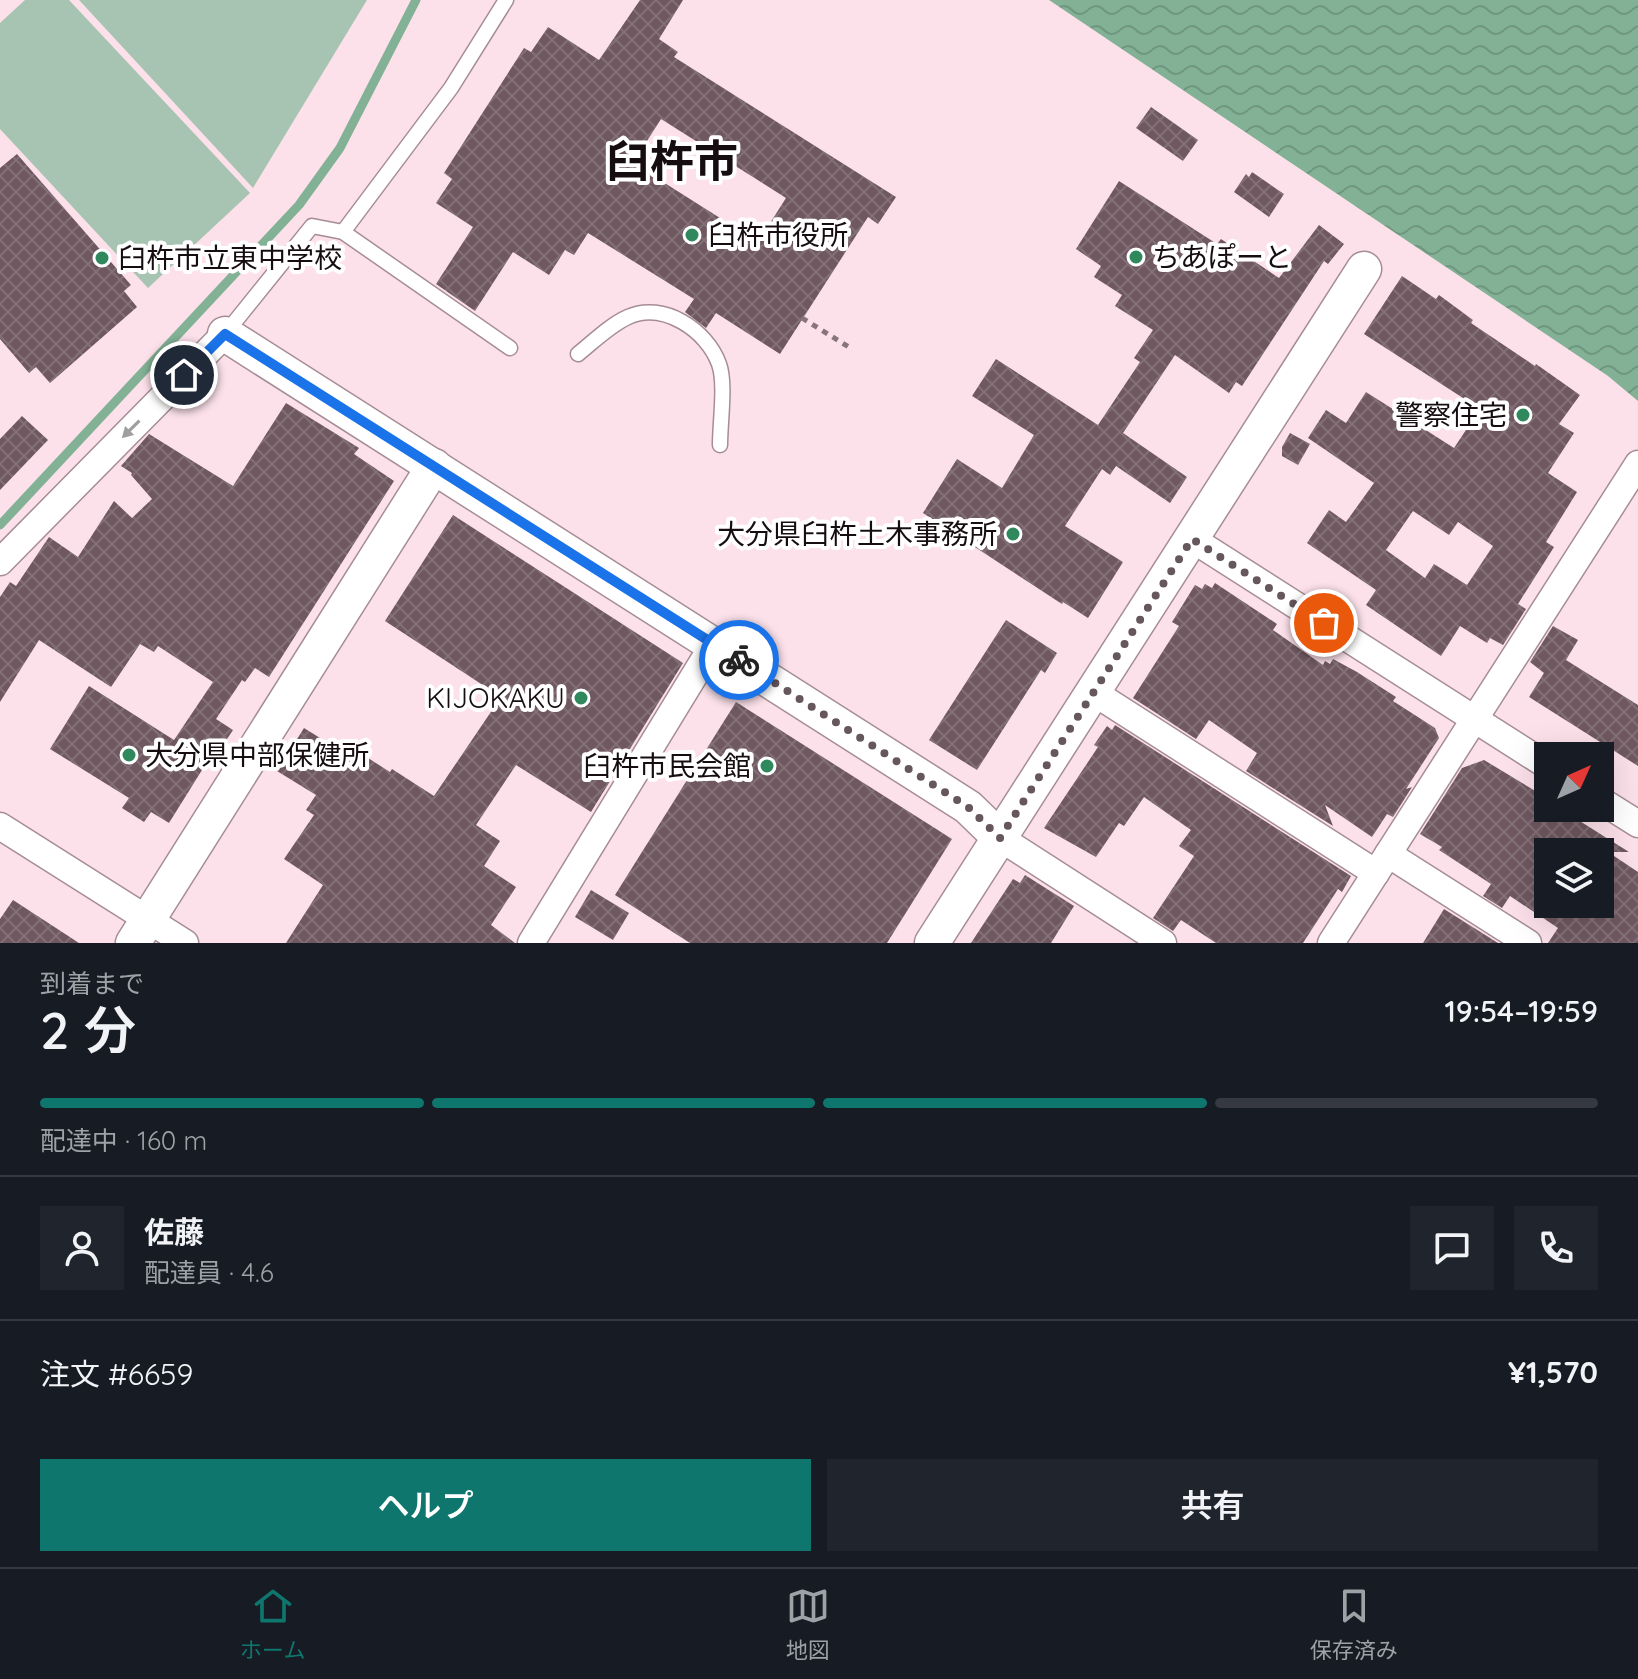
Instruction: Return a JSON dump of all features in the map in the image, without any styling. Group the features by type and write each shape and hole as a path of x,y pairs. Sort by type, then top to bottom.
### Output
{"street":[{"path":"932,943 1364,269"},
{"path":"0,562 225,334 968,807 1000,838 1163,943"},
{"path":"1331,943 1638,464"},
{"path":"140,931 434,466"},
{"path":"1192,539 1534,757"},
{"path":"531,943 713,645"},
{"path":"1093,692 1382,864 1528,943"},
{"path":"1614,809 1638,824"},
{"path":"0,826 140,931 185,943"}],"lane":[{"path":"343,232 451,88 506,0"},
{"path":"225,334 312,226 343,232 510,348"},
{"path":"578,354 628,317 646,312 666,315 686,323 708,344 719,365 723,387 720,445"}],"path":[{"path":"802,318 852,349"}],"shaded area":[{"path":"25,0 69,0 250,193 148,288 0,129 0,23"},
{"path":"79,0 367,0 253,188"}],"water":[{"path":"1049,0 1638,0 1638,401 1608,376"}],"building":[{"path":"640,0 683,0 659,39 678,52 674,57 896,197 878,224 868,217 780,354 716,313 706,328 685,312 694,299 588,233 574,255 565,250 549,275 513,252 475,311 436,284 473,227 436,203 452,179 444,173 524,48 531,52 548,27 599,60","holes":["661,119 786,198 758,242 633,163"]},
{"path":"1151,107 1198,140 1183,161 1136,128"},
{"path":"17,154 131,285 124,291 137,307 50,383 36,367 29,373 0,339 0,168"},
{"path":"1252,172 1284,194 1269,217 1234,192 1246,174 1249,177"},
{"path":"1119,181 1217,244 1221,239 1279,278 1319,225 1344,244 1328,264 1324,261 1242,386 1236,382 1229,393 1175,355 1123,433 1187,477 1170,503 1116,466 1110,475 1102,469 1065,526 1123,562 1088,618 923,513 957,459 1002,488 1034,435 972,396 996,359 1098,425 1140,362 1134,358 1153,330 1115,306 1122,295 1094,277 1101,266 1076,249"},
{"path":"1402,276 1436,299 1439,295 1473,320 1471,323 1580,395 1559,424 1574,433 1548,473 1577,492 1546,542 1554,547 1518,604 1526,609 1503,645 1490,638 1487,643 1460,626 1441,656 1366,605 1376,590 1307,543 1329,510 1346,522 1374,483 1308,438 1326,410 1346,423 1366,392 1454,448 1480,409 1364,334","holes":["1413,511 1449,535 1458,522 1493,546 1467,585 1434,564 1425,578 1386,550"]},
{"path":"286,403 359,448 354,454 394,481 269,677 255,668 245,682 242,680 216,719 233,730 221,748 217,746 169,823 151,812 144,822 122,808 129,798 50,749 89,686 174,740 213,682 158,646 154,652 140,644 111,687 39,640 0,702 0,597 10,582 16,586 49,537 78,557 114,501 132,518 152,499 132,473 121,466 149,434 233,486"},
{"path":"22,416 48,440 0,490 0,439"},
{"path":"1290,433 1310,444 1298,465 1282,456 1282,447"},
{"path":"453,515 683,663 591,812 516,765 476,825 500,841 484,866 516,887 491,925 515,943 286,943 323,885 284,859 314,815 306,810 316,795 277,771 304,728 349,756 354,749 434,796 501,697 385,621"},
{"path":"1215,583 1277,624 1273,630 1323,665 1325,661 1330,664 1333,659 1357,672 1396,697 1393,701 1435,728 1439,738 1406,789 1412,787 1393,817 1387,814 1372,837 1325,805 1333,826 1246,771 1257,753 1209,720 1196,739 1133,698 1179,626 1172,622 1195,585 1202,589 1205,584 1212,588"},
{"path":"1006,620 1057,653 1045,673 1041,670 977,770 929,740"},
{"path":"1553,626 1578,640 1566,660 1638,705 1638,766 1614,751 1614,742 1600,742 1529,697 1544,673 1530,662"},
{"name":"臼杵市民会館","path":"736,702 952,839 887,943 690,943 615,895"},
{"path":"1115,725 1351,876 1342,892 1338,889 1303,943 1216,943 1181,920 1173,931 1153,918 1194,856 1179,846 1191,830 1144,797 1124,826 1119,823 1096,857 1044,828 1098,747 1094,745 1107,726 1112,730"},
{"path":"1484,760 1534,790 1534,822 1581,822 1607,838 1534,838 1534,912 1510,896 1502,908 1483,896 1491,884 1420,834 1462,768"},
{"path":"1614,843 1629,852 1614,852"},
{"path":"1614,856 1638,872 1638,943 1548,943 1558,928 1543,918 1614,918"},
{"path":"1025,875 1074,906 1051,943 971,943 1013,879 1020,883"},
{"path":"591,890 629,913 613,940 575,917"},
{"path":"13,900 79,943 0,943 0,919"},
{"path":"1444,909 1498,943 1423,943"}],"waterway":[{"path":"0,525 299,205 340,148 416,0"}],"way so far":[{"path":"739,660 968,807 1000,838 1192,539 1324,623"}],"place":[{"name":"臼杵市役所","path":"692,235"},
{"name":"ちあぽーと","path":"1136,257"},
{"name":"臼杵市立東中学校","path":"102,258"},
{"name":"警察住宅","path":"1523,415"},
{"name":"大分県臼杵土木事務所","path":"1013,534"},
{"name":"KIJOKAKU","path":"581,698"},
{"name":"大分県中部保健所","path":"129,755"},
{"name":"臼杵市民会館","path":"767,766"}],"district":[{"name":"臼杵市","path":"672,162"}],"route":[{"path":"184,375 225,334 739,660"}]}
